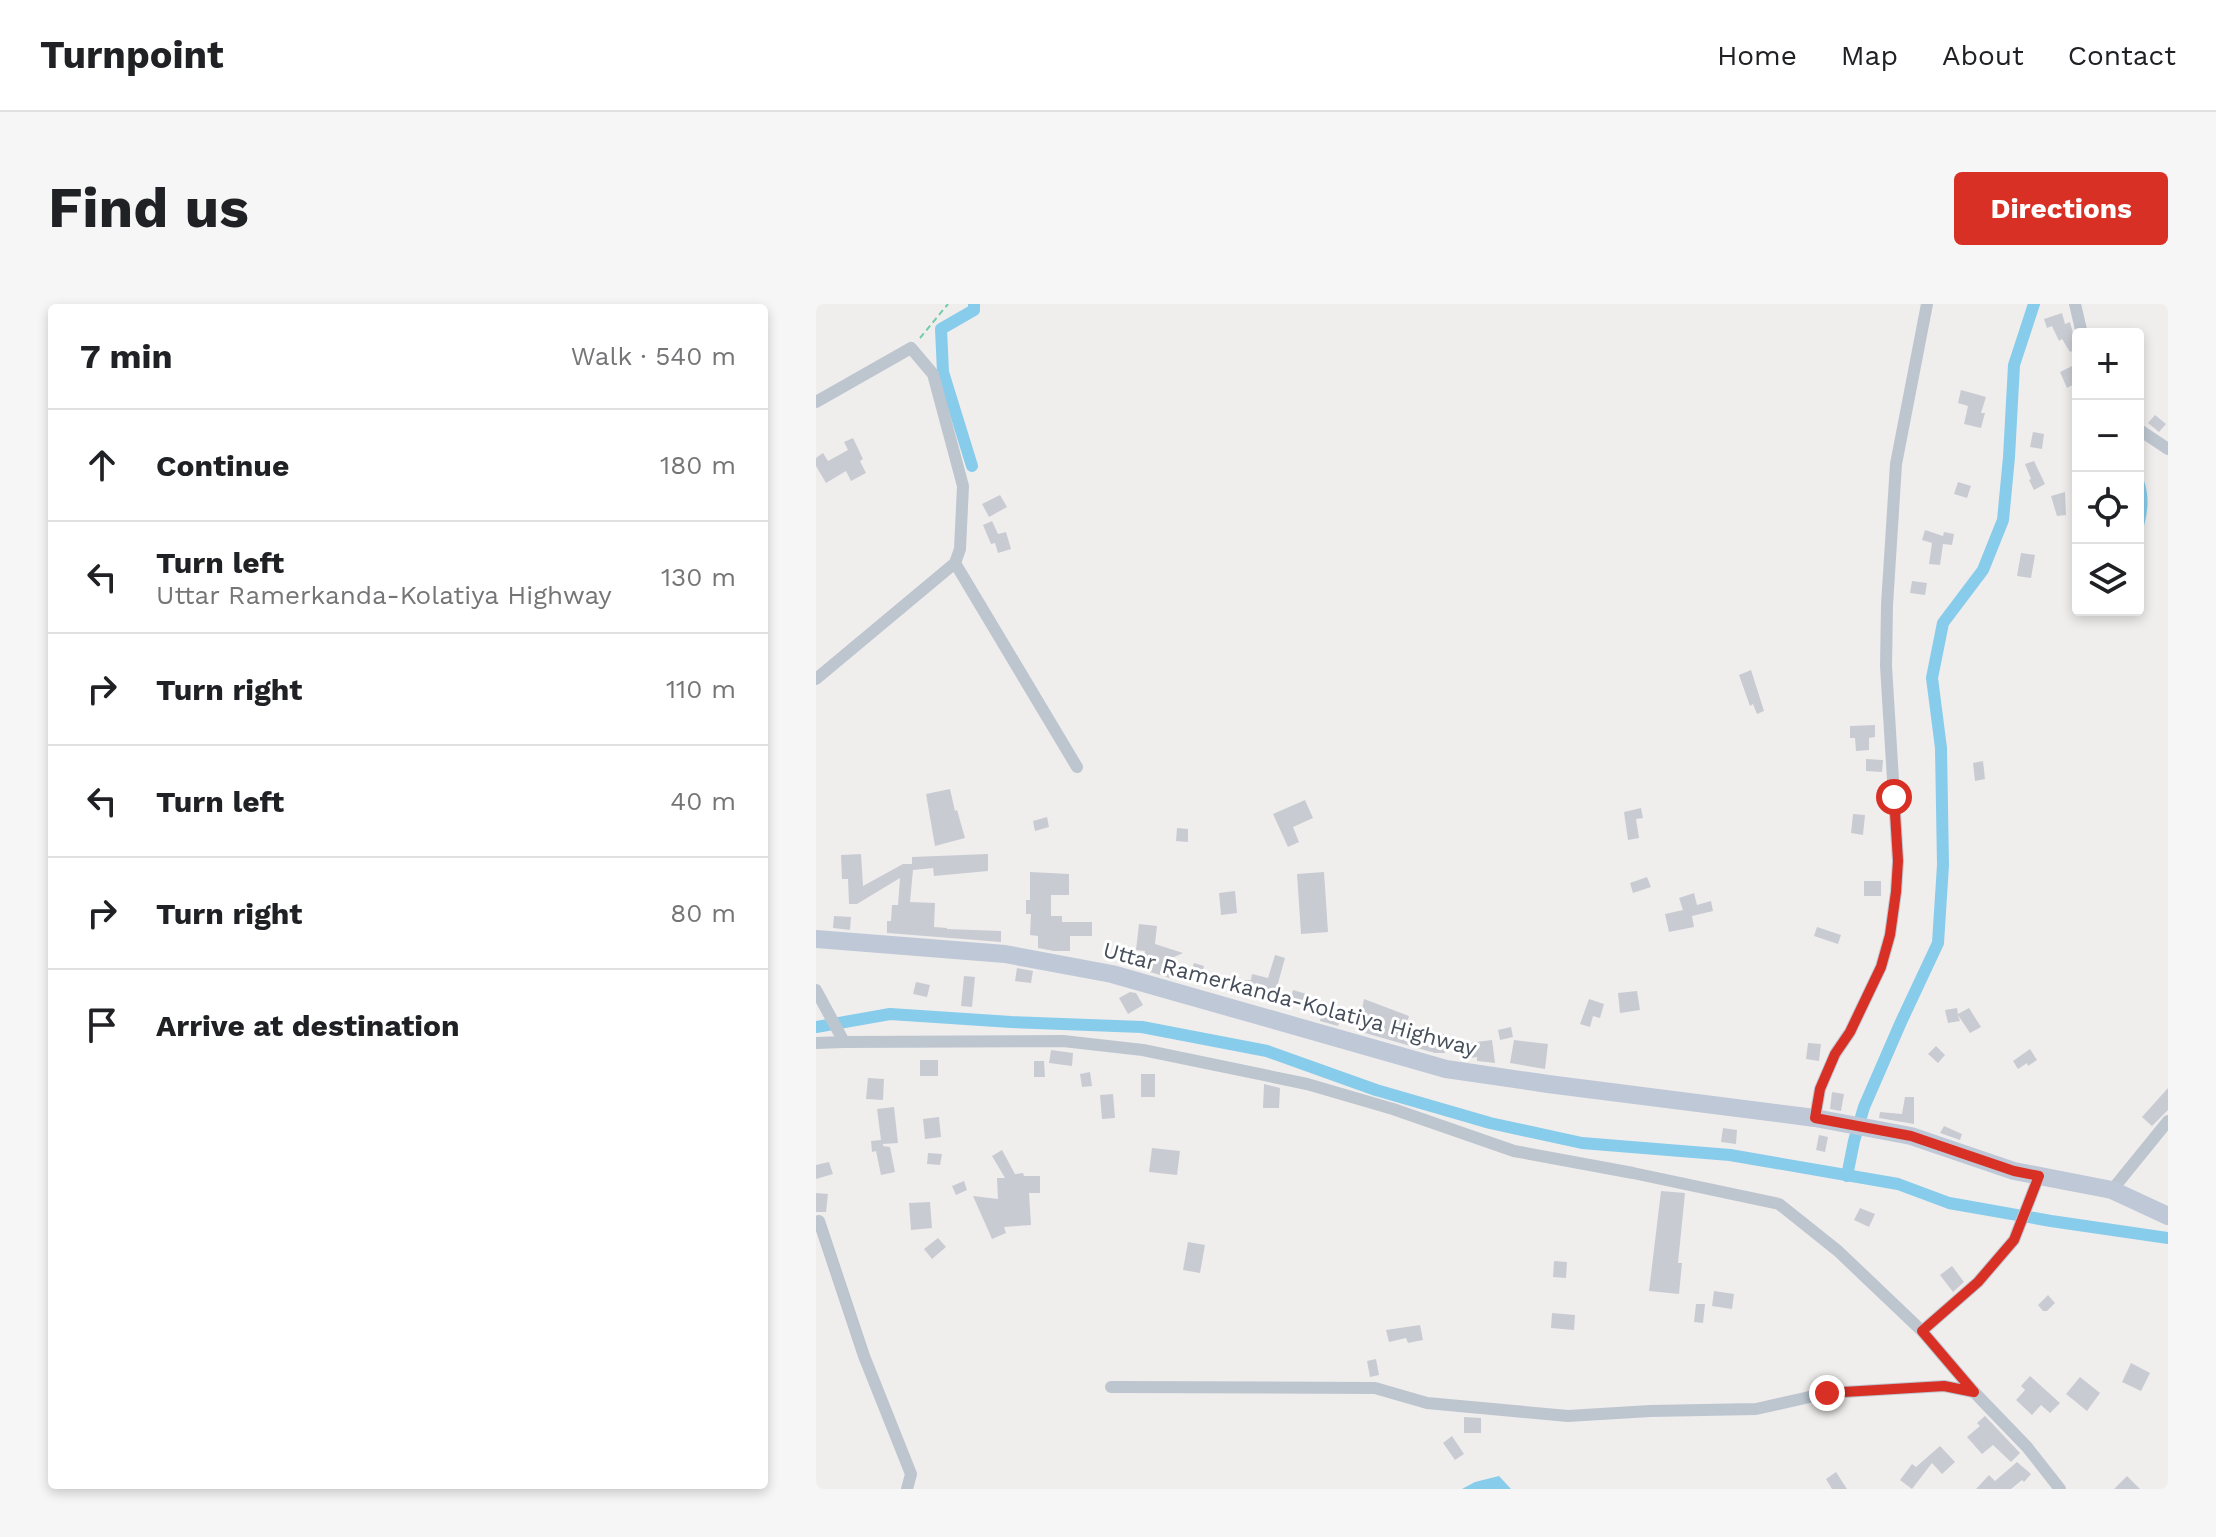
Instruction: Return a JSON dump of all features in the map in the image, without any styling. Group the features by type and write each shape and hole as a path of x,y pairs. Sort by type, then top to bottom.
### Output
{"street":[{"path":"1820,1119 1820,1089 1881,967 1890,935 1896,892 1898,861 1886,666 1891,532 1896,464 1927,304"},
{"path":"2075,304 2081,328"},
{"path":"816,402 911,348 933,374 963,486 960,549 955,563 816,679"},
{"path":"2144,433 2168,449"},
{"path":"955,563 1077,767"},
{"name":"Uttar Ramerkanda-Kolatiya Highway","path":"816,939 1005,954 1112,974 1446,1069 1820,1119 1911,1136 2014,1171 2112,1190 2168,1216"},
{"path":"817,993 842,1039"},
{"path":"816,1043 842,1039 1063,1041 1143,1050 1307,1084 1393,1109 1514,1151 1779,1204 1838,1251 1922,1331 2027,1447 2060,1489"},
{"path":"2112,1190 2168,1121"},
{"path":"1922,1331 1978,1282 2014,1240 2039,1176"},
{"path":"819,1221 864,1356 911,1474 907,1489"},
{"path":"1111,1387 1375,1388 1427,1403 1568,1416 1756,1409 1827,1393 1944,1386 1974,1392"}],"path":[{"path":"911,348 948,304"}],"water":[{"path":"2144,482 2148,500 2144,524"},
{"path":"1499,1476 1511,1489 1462,1489 1475,1482"}],"building":[{"path":"2062,313 2065,324 2070,322 2072,351 2062,339 2059,341 2052,326 2047,328 2044,319"},
{"path":"2072,366 2072,385 2067,388 2060,372"},
{"path":"1961,390 1986,397 1981,428 1964,424 1968,406 1958,403"},
{"path":"2155,415 2166,424 2159,432 2148,423"},
{"path":"2033,432 2044,434 2042,449 2030,447"},
{"path":"853,438 866,473 851,481 846,471 826,483 816,466 816,458 823,453 828,461 848,450 844,442"},
{"path":"2034,461 2045,484 2034,490 2025,464"},
{"path":"1958,482 1971,486 1967,498 1954,494"},
{"path":"2065,492 2066,515 2057,516 2051,496"},
{"path":"1000,495 1007,507 989,517 982,504"},
{"path":"992,521 998,534 1006,532 1011,549 998,553 995,543 991,544 983,525"},
{"path":"1925,530 1943,536 1944,532 1954,534 1952,545 1943,544 1940,565 1929,564 1932,543 1922,540"},
{"path":"2021,553 2035,555 2031,578 2017,576"},
{"path":"1912,581 1927,583 1925,595 1910,593"},
{"path":"1751,670 1764,711 1757,714 1753,704 1750,706 1739,675"},
{"path":"1875,725 1875,737 1869,738 1869,750 1856,751 1855,738 1850,738 1850,726"},
{"path":"1866,759 1883,760 1882,772 1866,771"},
{"path":"1983,761 1985,779 1975,781 1973,763"},
{"path":"950,789 965,838 935,846 926,794"},
{"path":"1305,800 1313,818 1293,827 1299,842 1288,847 1273,814"},
{"path":"1641,808 1643,818 1636,819 1639,838 1628,840 1624,812"},
{"path":"1853,814 1865,815 1863,835 1851,833"},
{"path":"1047,817 1049,827 1035,831 1033,821"},
{"path":"1177,828 1188,829 1188,842 1176,841"},
{"path":"861,854 863,886 903,864 912,864 912,857 988,854 988,871 934,876 933,868 913,870 910,902 935,903 934,927 1001,931 1001,942 887,933 892,905 898,905 900,878 857,904 849,904 848,879 842,879 841,855"},
{"path":"1030,872 1069,874 1069,895 1051,895 1051,916 1062,916 1062,922 1092,922 1092,936 1070,936 1070,951 1038,948 1038,936 1030,935 1031,914 1026,914 1026,900 1030,900"},
{"path":"1324,872 1328,932 1301,934 1297,874"},
{"path":"1647,877 1651,887 1633,893 1630,883"},
{"path":"1864,881 1881,881 1881,896 1864,896"},
{"path":"1235,891 1237,913 1221,915 1219,893"},
{"path":"1694,893 1697,905 1711,901 1713,911 1692,916 1694,927 1669,932 1665,914 1683,910 1679,898"},
{"path":"834,916 851,917 850,930 833,928"},
{"path":"1139,924 1157,926 1155,944 1183,953 1172,958 1170,978 1150,972 1151,967 1142,966 1145,951 1136,950"},
{"path":"1817,927 1841,935 1838,944 1814,936"},
{"path":"1275,955 1285,958 1275,994 1262,991 1260,997 1242,991 1245,980 1251,980 1252,974 1268,978"},
{"path":"1194,963 1204,966 1200,980 1189,977"},
{"path":"1017,968 1033,971 1031,983 1015,981"},
{"path":"964,976 975,977 972,1007 961,1006"},
{"path":"916,982 930,985 927,997 913,994"},
{"path":"1293,990 1310,995 1307,1007 1290,1002"},
{"path":"1637,991 1640,1010 1620,1013 1618,993"},
{"path":"1130,992 1136,993 1143,1005 1128,1014 1119,998"},
{"path":"1364,999 1409,1016 1405,1028 1428,1035 1444,1034 1445,1053 1435,1053 1358,1031"},
{"path":"1589,999 1604,1004 1600,1018 1593,1016 1590,1027 1580,1024"},
{"path":"1957,1008 1958,1014 1969,1008 1981,1027 1970,1033 1958,1015 1960,1021 1948,1023 1945,1010"},
{"path":"1322,1011 1341,1016 1338,1026 1320,1021"},
{"path":"1511,1027 1513,1037 1500,1040 1498,1030"},
{"path":"1492,1040 1495,1063 1477,1061 1477,1057 1463,1059 1461,1044"},
{"path":"1514,1040 1548,1044 1545,1069 1510,1063"},
{"path":"1808,1043 1821,1044 1819,1061 1806,1059"},
{"path":"1936,1046 1945,1055 1938,1063 1928,1054"},
{"path":"2030,1049 2037,1060 2018,1069 2013,1061"},
{"path":"1051,1050 1073,1053 1072,1066 1049,1063"},
{"path":"920,1060 938,1060 938,1076 920,1076"},
{"path":"1034,1061 1044,1061 1045,1077 1034,1077"},
{"path":"1090,1072 1092,1086 1082,1087 1080,1074"},
{"path":"1141,1074 1155,1074 1155,1097 1141,1097"},
{"path":"868,1078 884,1079 883,1100 866,1099"},
{"path":"1264,1084 1280,1088 1279,1108 1263,1108"},
{"path":"2168,1088 2168,1110 2152,1126 2142,1117"},
{"path":"1832,1092 1844,1094 1841,1111 1830,1109"},
{"path":"1113,1094 1115,1118 1102,1119 1100,1095"},
{"path":"1905,1097 1914,1097 1914,1124 1879,1118 1880,1112 1902,1114"},
{"path":"894,1107 898,1143 883,1146 890,1147 895,1172 881,1175 871,1141 881,1140 877,1109"},
{"path":"939,1117 941,1137 925,1139 923,1119"},
{"path":"1944,1126 1962,1134 1960,1140 1940,1133"},
{"path":"1723,1128 1737,1130 1736,1144 1721,1142"},
{"path":"1819,1135 1828,1137 1825,1152 1816,1150"},
{"path":"1152,1148 1180,1151 1177,1175 1149,1172"},
{"path":"1002,1150 1015,1174 1040,1176 1040,1193 1029,1193 1031,1225 1004,1227 1006,1233 992,1239 973,1196 998,1199 997,1178 1005,1178 992,1156"},
{"path":"928,1153 942,1154 940,1165 927,1164"},
{"path":"829,1162 833,1174 816,1179 816,1165"},
{"path":"964,1181 967,1190 956,1195 952,1186"},
{"path":"1661,1191 1685,1193 1678,1263 1682,1263 1679,1294 1649,1291"},
{"path":"816,1193 828,1194 826,1212 816,1212"},
{"path":"930,1202 932,1228 911,1230 909,1203"},
{"path":"1860,1208 1875,1214 1869,1227 1854,1220"},
{"path":"938,1238 946,1247 932,1259 924,1249"},
{"path":"1188,1242 1205,1245 1200,1273 1183,1270"},
{"path":"1554,1261 1567,1262 1566,1278 1553,1277"},
{"path":"1952,1266 1964,1282 1953,1292 1940,1275"},
{"path":"1714,1291 1734,1294 1732,1309 1712,1306"},
{"path":"2048,1295 2055,1303 2043,1311 2038,1305"},
{"path":"1696,1304 1705,1304 1703,1323 1694,1322"},
{"path":"1552,1313 1575,1315 1574,1330 1551,1328"},
{"path":"1420,1325 1423,1340 1408,1343 1406,1338 1389,1342 1386,1330"},
{"path":"1376,1359 1379,1375 1370,1377 1367,1361"},
{"path":"2131,1363 2150,1373 2141,1391 2122,1382"},
{"path":"2030,1376 2060,1403 2050,1413 2041,1405 2032,1415 2016,1400 2025,1390 2021,1386"},
{"path":"2080,1377 2100,1393 2087,1411 2066,1394"},
{"path":"1985,1416 2020,1453 2011,1462 1993,1445 1982,1454 1967,1437 1980,1426 1977,1423"},
{"path":"1464,1417 1481,1418 1481,1433 1464,1433"},
{"path":"1452,1436 1464,1454 1455,1460 1443,1443"},
{"path":"1940,1446 1955,1462 1942,1474 1932,1463 1912,1489 1900,1480 1912,1464 1916,1467"},
{"path":"2017,1462 2031,1474 2024,1482 2022,1480 2011,1489 1976,1489 1989,1475 1995,1481"},
{"path":"1836,1472 1847,1489 1832,1489 1826,1479"},
{"path":"2127,1476 2140,1489 2114,1489"}],"waterway":[{"path":"972,466 943,372 941,329 974,310 974,304"},
{"path":"1847,1176 1864,1107 1938,943 1943,865 1941,748 1932,678 1943,623 1983,570 2003,520 2014,365 2034,304"},
{"path":"816,1027 890,1014 1142,1027 1267,1051 1376,1090 1490,1123 1582,1143 1730,1155 1898,1184 1949,1203 2168,1238"}],"route":[{"path":"1827,1393 1944,1386 1974,1392 1922,1331 1978,1282 2014,1240 2039,1176 2014,1171 1911,1136 1815,1118 1820,1089 1881,967 1890,935 1898,861 1894,797"}]}
